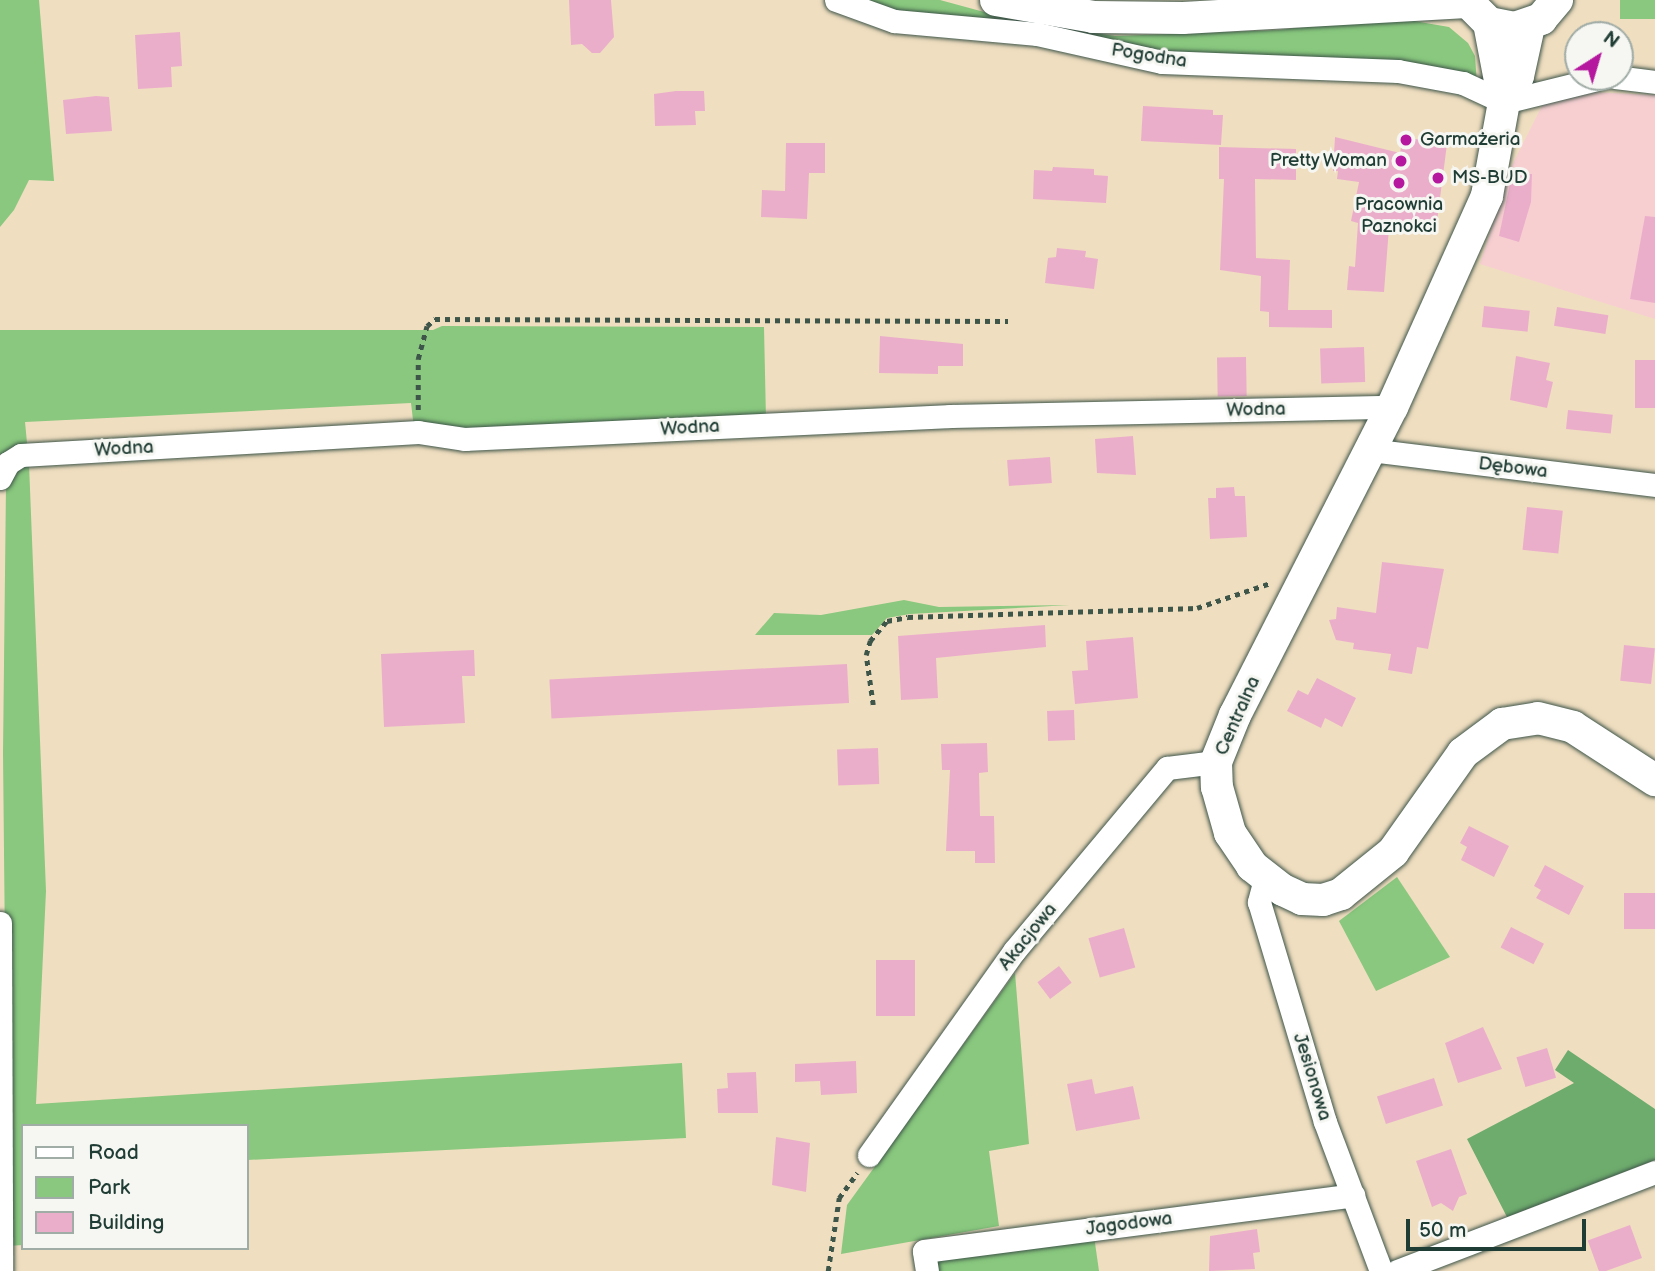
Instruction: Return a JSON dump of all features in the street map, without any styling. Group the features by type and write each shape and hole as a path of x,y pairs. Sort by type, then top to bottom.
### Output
{"street":[{"name":"Pogodna","path":"836,0 894,21 1037,34 1162,62 1398,71 1463,83 1504,102"},
{"path":"996,0 1093,17 1144,18 1474,8 1509,28 1529,26 1546,15 1557,0"},
{"name":"Centralna","path":"1474,8 1504,102"},
{"name":"Centralna","path":"1529,26 1518,76 1504,102 1487,196 1392,407 1235,715 1216,762 1221,810 1241,851 1265,879 1302,899 1324,900 1341,894 1392,852 1463,753 1487,733 1520,720 1538,718 1573,727 1655,780"},
{"path":"1634,79 1655,82"},
{"path":"1504,102 1564,87"},
{"name":"Wodna","path":"0,478 8,463 21,455 418,432 465,439 950,416 1392,407"},
{"name":"Dębowa","path":"1370,450 1655,485"},
{"name":"Akacjowa","path":"869,1155 1014,951 1167,768 1216,762"},
{"name":"Jesionowa","path":"1265,879 1259,902 1325,1122 1381,1271"},
{"path":"0,923 1,1271"},
{"path":"1397,1271 1655,1172"},
{"name":"Jagodowa","path":"927,1271 925,1251 1353,1195"}],"path":[{"path":"418,432 418,359 426,326 435,319 1008,321"},
{"path":"873,705 866,654 870,641 887,621 908,617 1197,608 1311,567"},
{"path":"828,1271 839,1198 869,1155"}],"shaded area":[{"path":"1590,92 1655,95 1655,319 1480,264 1510,169 1543,104"}],"green space":[{"path":"0,0 39,0 54,181 29,180 14,210 0,227"},
{"path":"851,0 940,0 1024,23 1115,36 1279,30 1365,19 1414,21 1449,27 1468,43 1475,56 1477,85 1165,56 894,15"},
{"path":"1620,0 1655,0 1655,19 1620,19"},
{"path":"442,326 764,327 766,420 415,437 411,403 25,422 28,453 0,454 0,330 433,330"},
{"path":"29,464 46,891 36,1104 682,1063 686,1138 248,1160 248,1124 21,1124 21,1245 8,1246 3,753 6,484 17,469"},
{"path":"904,600 939,607 1070,605 910,614 887,618 872,635 755,635 774,613 821,615"},
{"path":"1397,877 1450,957 1376,991 1339,921"},
{"path":"1015,973 1029,1144 989,1151 999,1226 841,1254 847,1205"},
{"path":"1568,1050 1655,1109 1655,1160 1507,1217 1467,1139 1574,1083 1555,1070"},
{"path":"1094,1236 1099,1271 938,1271 937,1257"}],"building":[{"path":"569,0 611,0 614,37 600,53 592,53 582,44 571,45"},
{"path":"180,32 182,66 171,67 172,87 138,89 135,35"},
{"path":"704,91 705,111 695,111 696,125 655,126 654,94"},
{"path":"109,97 112,131 66,134 63,100"},
{"path":"1143,106 1213,110 1213,115 1223,115 1221,145 1141,141"},
{"path":"1335,137 1400,153 1403,137 1447,144 1436,229 1394,221 1389,228 1384,292 1347,290 1349,266 1355,267 1358,223 1351,221 1359,182 1337,179 1338,171 1333,171"},
{"path":"786,143 825,143 825,173 809,173 807,219 761,217 762,190 785,191"},
{"path":"1219,147 1296,149 1296,180 1255,179 1256,258 1290,260 1288,310 1332,310 1332,328 1269,327 1269,312 1260,311 1261,276 1220,270 1224,179 1219,179"},
{"path":"1053,167 1094,169 1094,175 1108,176 1106,203 1033,199 1034,170 1052,171"},
{"path":"1512,174 1532,174 1531,202 1519,242 1499,236"},
{"path":"1645,216 1655,217 1655,303 1630,299"},
{"path":"1057,248 1086,251 1085,257 1098,259 1094,289 1045,283 1048,258 1056,257"},
{"path":"1484,306 1530,311 1528,332 1482,327"},
{"path":"1557,307 1608,315 1605,334 1554,326"},
{"path":"880,336 963,344 963,366 938,366 938,374 879,373"},
{"path":"1364,347 1365,382 1321,384 1320,349"},
{"path":"1516,356 1550,363 1546,380 1553,382 1547,408 1510,400"},
{"path":"1246,357 1247,396 1218,397 1217,358"},
{"path":"1635,360 1655,360 1655,408 1635,408"},
{"path":"1568,410 1613,415 1611,434 1566,429"},
{"path":"1133,436 1136,475 1097,473 1095,439"},
{"path":"1050,457 1052,483 1009,486 1007,460"},
{"path":"1234,487 1235,496 1245,496 1247,537 1210,539 1208,498 1216,498 1216,488"},
{"path":"1527,507 1563,511 1558,554 1523,550"},
{"path":"1382,562 1444,569 1428,649 1417,647 1412,674 1388,670 1391,654 1353,649 1354,643 1336,640 1329,620 1336,619 1337,607 1376,613"},
{"path":"1045,625 1046,647 936,658 938,698 901,700 898,636"},
{"path":"1133,637 1138,698 1075,704 1072,671 1088,670 1086,641"},
{"path":"1624,645 1655,648 1651,684 1620,681"},
{"path":"474,650 475,676 462,676 465,723 384,727 381,654"},
{"path":"847,664 849,703 551,719 549,680"},
{"path":"1317,678 1356,698 1342,727 1325,718 1321,728 1287,711 1298,690 1308,695"},
{"path":"1074,710 1075,740 1048,741 1047,711"},
{"path":"987,743 988,772 979,773 980,816 994,816 995,863 975,863 975,851 946,851 950,770 942,770 941,744"},
{"path":"878,748 879,784 838,785 837,749"},
{"path":"1469,826 1509,846 1494,877 1461,860 1467,847 1460,843"},
{"path":"1545,865 1584,886 1569,915 1536,898 1541,890 1534,886"},
{"path":"1624,893 1655,893 1655,929 1624,929"},
{"path":"1511,927 1544,944 1534,964 1501,947"},
{"path":"1124,928 1135,967 1100,978 1088,938"},
{"path":"876,960 915,960 915,1016 876,1016"},
{"path":"1059,966 1072,983 1050,999 1037,982"},
{"path":"1483,1027 1502,1069 1458,1083 1445,1043"},
{"path":"1547,1048 1556,1078 1525,1087 1516,1057"},
{"path":"856,1061 857,1093 821,1095 820,1081 795,1082 795,1064"},
{"path":"756,1072 758,1113 718,1113 717,1089 728,1088 727,1073"},
{"path":"1434,1078 1443,1106 1386,1124 1377,1097"},
{"path":"1092,1079 1095,1094 1133,1086 1140,1119 1076,1131 1067,1084"},
{"path":"776,1137 810,1143 806,1192 772,1185"},
{"path":"1451,1149 1467,1194 1459,1197 1453,1211 1441,1203 1432,1207 1416,1161"},
{"path":"1630,1225 1642,1258 1599,1271 1588,1240"},
{"path":"1257,1229 1260,1252 1253,1253 1255,1269 1209,1271 1210,1236"}],"place":[{"name":"Garmażeria","path":"1406,140"},
{"name":"Pretty Woman","path":"1401,161"},
{"name":"MS-BUD","path":"1438,178"},
{"name":"Pracownia Paznokci","path":"1399,183"}]}
